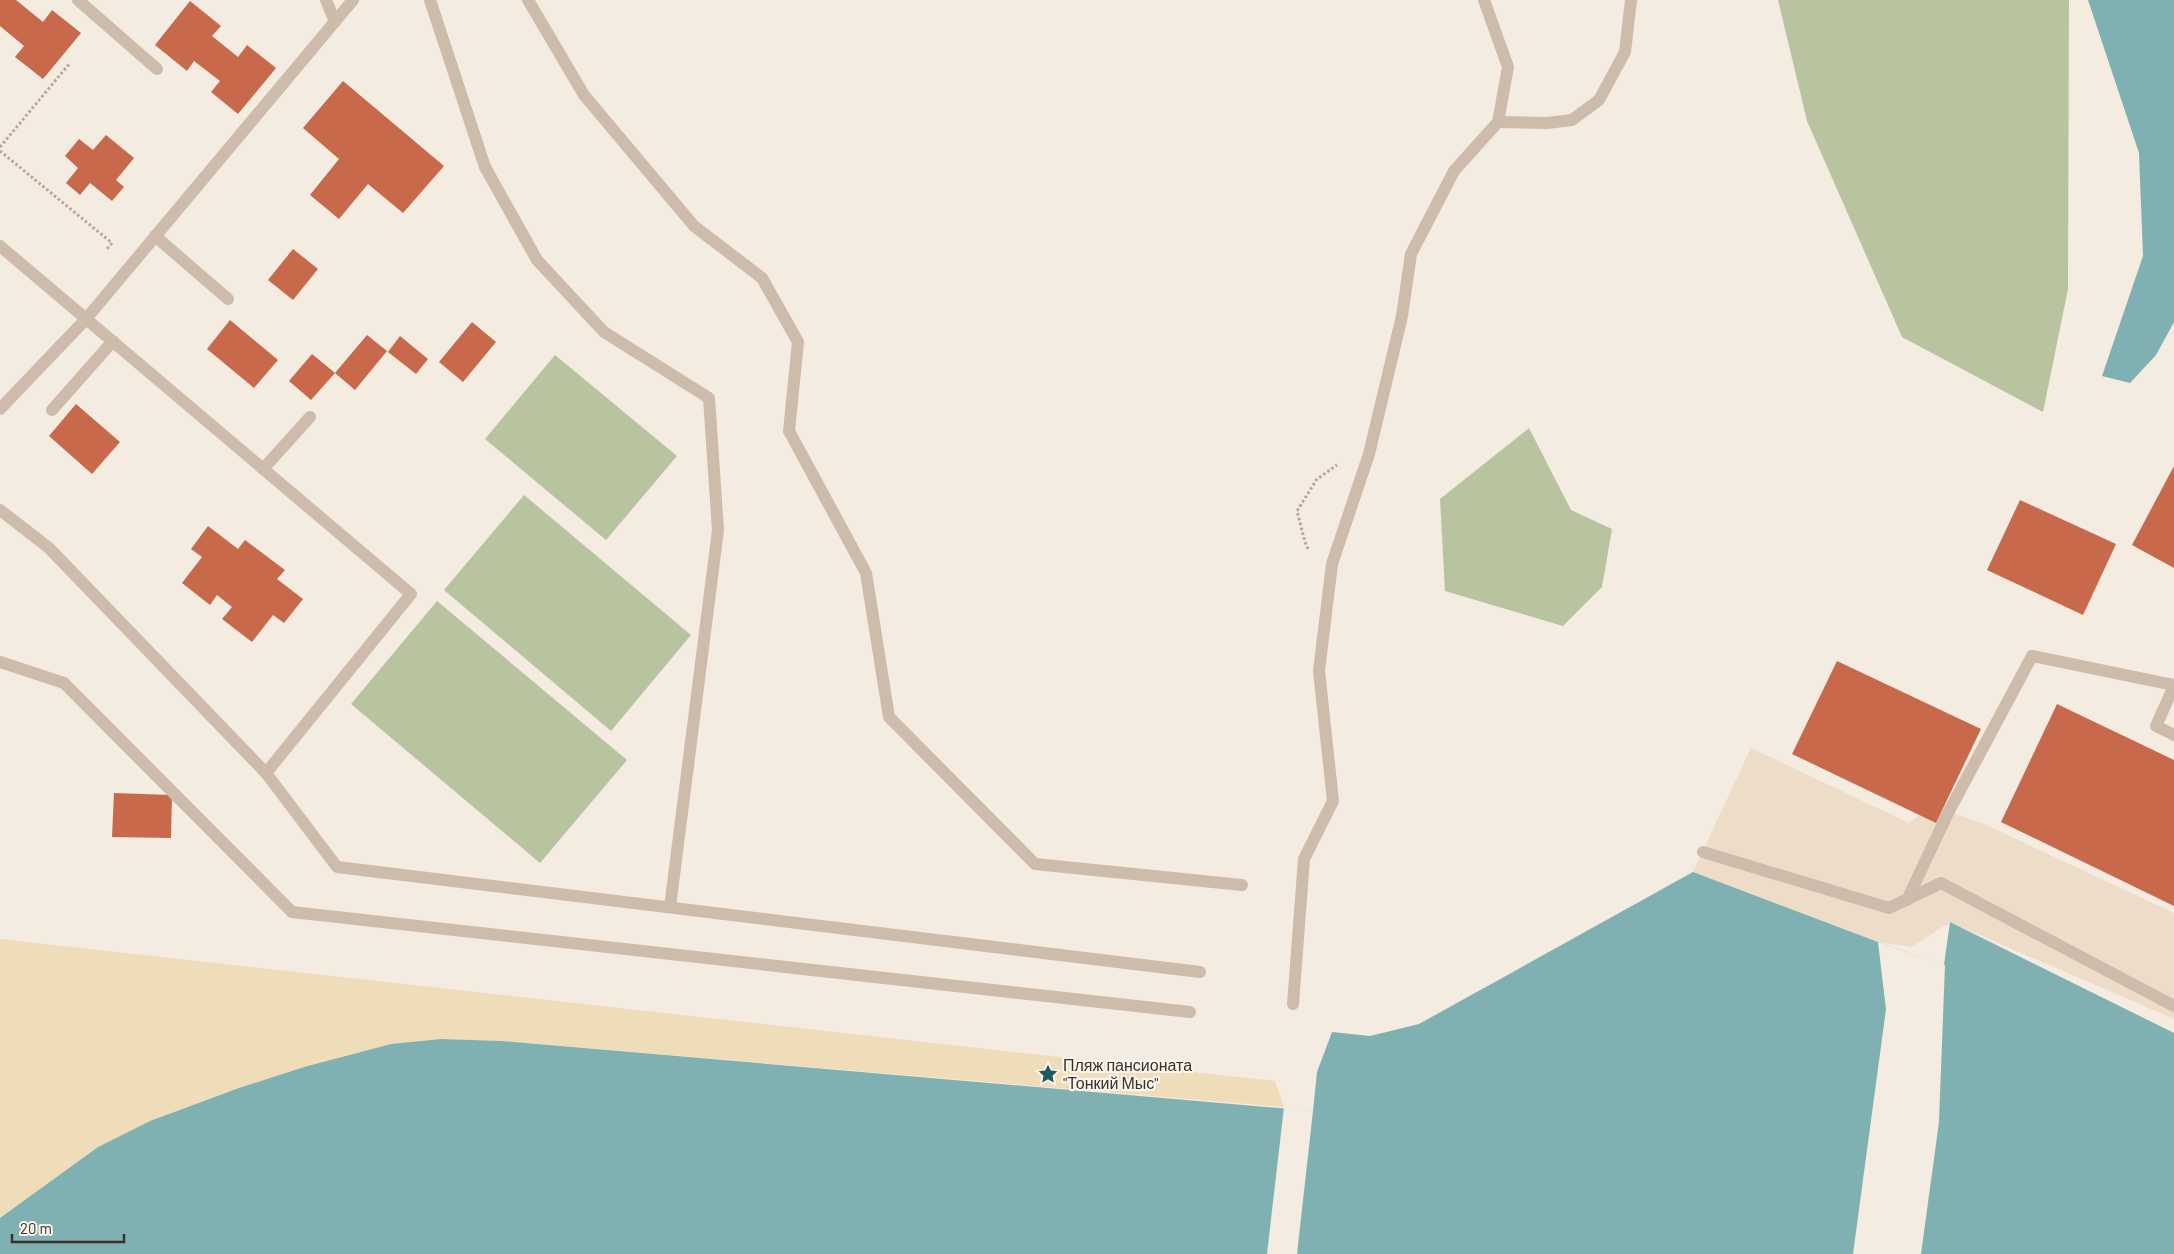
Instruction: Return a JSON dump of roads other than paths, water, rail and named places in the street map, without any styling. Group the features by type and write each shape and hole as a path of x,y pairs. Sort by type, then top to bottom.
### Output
{"lane":[{"path":"78,0 157,69"},
{"path":"326,0 335,22"},
{"path":"0,409 86,319 353,0"},
{"path":"430,0 485,167 537,260 604,332 709,398 718,530 670,907"},
{"path":"528,0 584,95 694,226 762,278 798,342 789,431 866,574 889,717 1035,864 1242,885"},
{"path":"1293,1004 1304,859 1333,801 1319,671 1332,564 1370,454 1402,316 1411,254 1454,171 1498,122 1508,67 1484,0"},
{"path":"1498,122 1547,123 1572,120 1599,100 1624,52 1631,0"},
{"path":"155,236 228,299"},
{"path":"0,246 411,594 266,773"},
{"path":"52,410 112,341"},
{"path":"263,469 310,417"},
{"path":"0,510 49,548 266,773 337,867 670,907 870,934 1200,972"},
{"path":"1907,900 1948,813 2032,656 2174,686 2156,726 2174,735"},
{"path":"0,662 64,683 292,912 1190,1012"},
{"path":"1703,852 1889,908 1941,883 2174,1006"}],"water":[{"path":"2088,0 2174,0 2174,322 2156,355 2130,383 2102,376 2143,256 2139,153"},
{"path":"1693,872 1944,965 1950,922 2174,1033 2174,1254 0,1254 0,1218 98,1147 150,1121 239,1088 304,1067 391,1044 441,1039 502,1041 1313,1111 1317,1072 1332,1032 1370,1036 1419,1024"}],"place":[{"name":"Пляж пансионата \"Тонкий Мыс\"","path":"1048,1074"}]}
